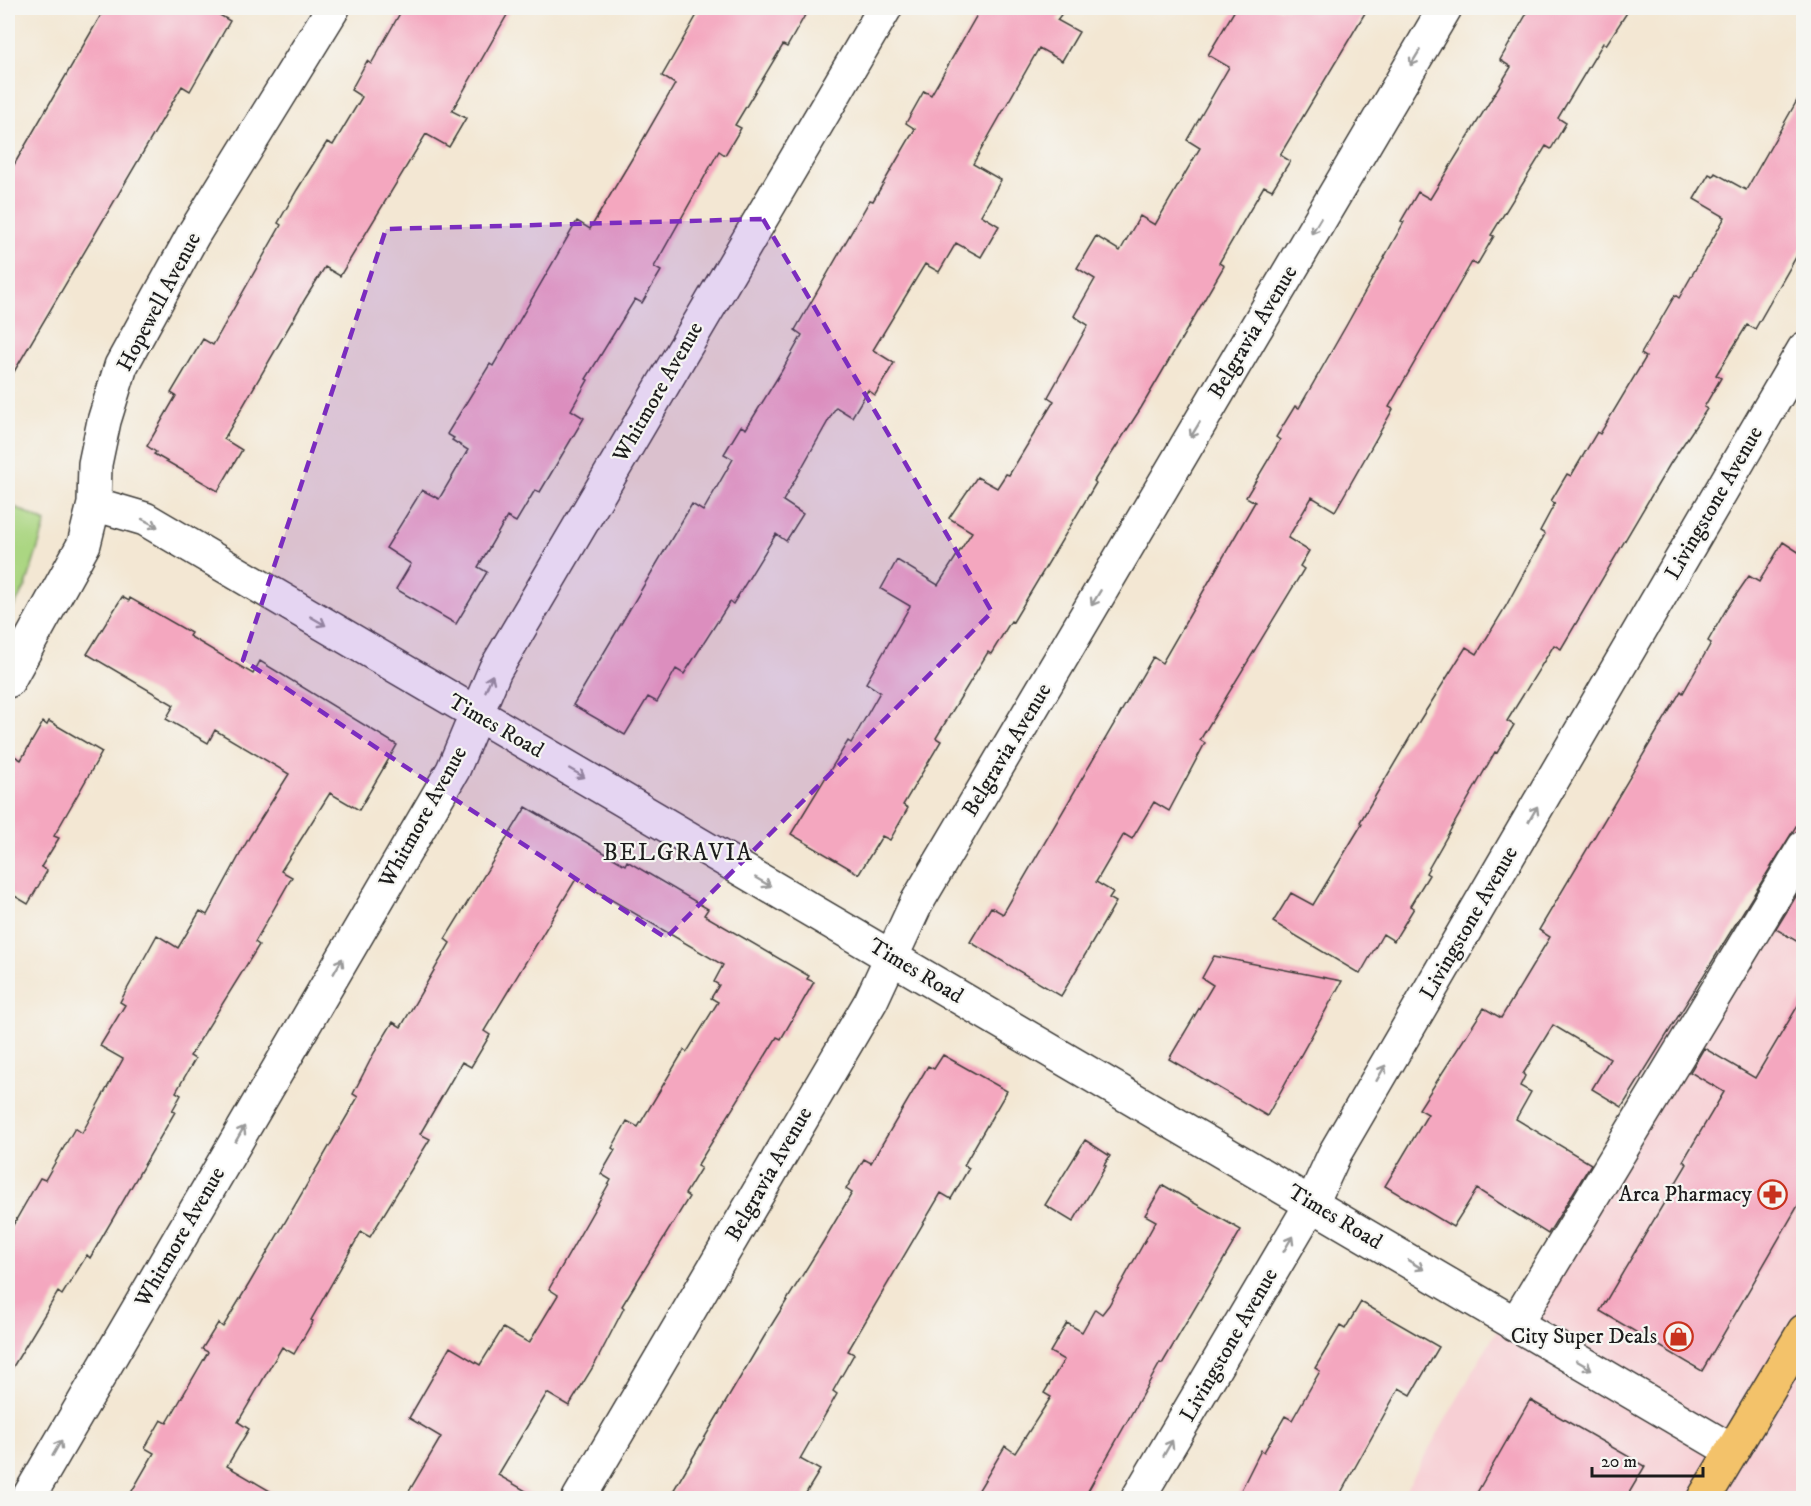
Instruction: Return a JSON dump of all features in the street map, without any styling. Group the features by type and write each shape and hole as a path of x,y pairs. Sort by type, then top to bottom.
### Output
{"main road":[{"path":"1704,1498 1803,1331"}],"street":[{"name":"Hopewell Avenue","path":"8,681 84,544 94,504 95,464 104,421 121,366 193,235 333,8"},
{"name":"Whitmore Avenue","path":"28,1498 453,770 495,670 885,8"},
{"name":"Belgravia Avenue","path":"579,1498 871,1001 916,904 1445,8"},
{"name":"Livingstone Avenue","path":"1138,1498 1312,1203 1335,1152 1803,349"},
{"name":"Times Road","path":"94,504 145,519 1732,1451"},
{"path":"1515,1325 1803,848"}],"highlighted area":[{"path":"763,219 992,612 666,938 243,660 386,229"}],"shaded area":[{"path":"1803,824 1803,1498 1401,1498 1489,1343 1601,1171"}],"green space":[{"path":"8,504 46,522 26,586 8,617"}],"building":[{"path":"105,8 208,8 230,21 190,91 182,86 8,382 8,175"},
{"path":"403,8 511,8 452,111 466,118 449,147 426,134 340,276 325,267 305,299 224,439 242,450 218,491 154,454 156,452 147,446 176,396 171,393 203,339 213,345 281,225 278,223 297,190 327,142 333,145 362,97 351,90 367,61 371,64"},
{"path":"701,8 809,8 787,47 783,45 735,125 741,128 725,155 719,151 654,267 661,271 642,303 635,299 586,379 588,380 571,410 584,418 540,492 535,490 516,522 507,517 478,567 487,572 456,624 396,589 411,564 386,548 422,490 439,499 468,450 447,434 490,364 493,366 577,221 590,229 633,157 675,84 662,76"},
{"path":"981,8 1066,8 1057,20 1079,32 1062,61 1039,48 973,164 1001,180 981,215 999,226 981,257 956,243 939,272 925,264 873,350 894,363 875,395 868,390 852,417 836,407 783,501 803,514 786,541 776,534 733,604 730,602 684,674 676,669 657,702 648,697 625,735 573,705 692,504 703,511 733,459 724,454 741,426 746,429 781,372 802,335 795,330 870,200 873,201 915,129 906,123 924,91 931,95"},
{"path":"1236,8 1368,8 1280,155 1290,161 1272,190 1264,186 1219,263 1224,266 1141,408 1094,481 1096,483 1013,622 1011,621 991,654 988,652 936,738 941,741 903,805 908,808 890,840 882,836 859,874 791,834 848,741 851,743 880,692 866,683 910,606 881,589 897,560 938,585 972,532 949,518 977,477 997,488 1006,474 1009,475 1054,401 1048,397 1088,325 1074,316 1095,279 1077,268 1096,236 1120,251 1140,216 1155,225 1200,148 1187,140 1229,67 1208,55"},
{"path":"1530,8 1630,8 1606,45 1603,43 1558,118 1566,123 1551,149 1546,146 1491,235 1494,236 1477,265 1472,262 1389,407 1393,409 1335,511 1312,497 1288,538 1309,551 1300,566 1304,569 1200,740 1205,743 1169,811 1154,802 1132,839 1124,834 1096,882 1113,892 1109,898 1116,902 1061,996 970,942 991,907 1003,914 1153,657 1162,663 1255,502 1246,497 1280,440 1276,437 1295,406 1299,408 1404,222 1401,221 1418,192 1430,199 1511,67 1500,60"},
{"path":"1803,90 1803,245 1755,329 1747,325 1716,375 1721,378 1704,407 1707,409 1670,464 1561,649 1554,645 1507,721 1514,725 1497,753 1495,752 1426,873 1429,875 1410,906 1414,908 1394,941 1383,934 1360,974 1273,922 1291,893 1313,905 1362,824 1360,822 1420,720 1466,647 1477,654 1506,606 1545,534 1540,531 1555,503 1551,501 1567,474 1571,476 1597,432 1600,434 1646,357 1641,354 1675,295 1679,298 1725,217 1694,199 1709,174 1713,176 1715,173 1746,190"},
{"path":"1783,542 1803,555 1803,815 1622,1107 1592,1089 1610,1059 1553,1025 1523,1074 1525,1076 1520,1086 1531,1092 1516,1119 1591,1164 1548,1234 1477,1189 1453,1227 1385,1186 1428,1114 1419,1109 1484,1008 1501,1018 1550,937 1539,930 1681,691 1683,693 1711,643 1708,641 1727,608 1749,576 1759,582"},
{"path":"122,597 129,601 130,598 191,633 189,636 253,674 260,661 397,745 359,810 330,793 281,871 292,877 255,942 259,945 190,1056 195,1059 176,1092 181,1095 172,1111 175,1112 90,1258 87,1255 62,1295 58,1292 8,1375 8,1234 40,1178 45,1180 75,1128 82,1133 123,1059 100,1046 125,1005 120,1002 157,935 178,948 200,911 207,915 250,836 289,774 215,730 208,743 166,719 174,705 87,654"},
{"path":"49,721 102,752 54,836 59,838 41,867 47,871 28,904 8,892 8,752 21,760 43,722 47,725"},
{"path":"526,807 625,865 627,861 708,909 704,915 809,976 807,979 814,982 781,1039 777,1037 697,1166 701,1168 685,1194 689,1197 622,1306 624,1308 596,1362 569,1406 547,1393 498,1475 538,1498 405,1498 441,1437 409,1418 450,1347 480,1365 503,1328 529,1343 558,1295 549,1289 611,1180 601,1174 615,1150 612,1148 627,1121 638,1127 684,1050 687,1052 718,1002 711,998 719,985 714,982 723,965 576,879 484,1031 490,1035 471,1067 462,1062 420,1134 430,1139 370,1237 361,1232 294,1354 282,1347 238,1422 249,1429 227,1466 282,1498 128,1498 154,1453 145,1448 161,1420 167,1423 208,1352 202,1349 218,1323 223,1327 358,1097 353,1094 374,1053 393,1022 401,1027 450,943 445,939"},
{"path":"1798,893 1803,896 1803,945 1776,929"},
{"path":"1214,956 1342,981 1267,1116 1169,1059 1213,985 1202,978"},
{"path":"1803,997 1803,1197 1702,1371 1600,1311 1687,1164 1683,1161 1724,1092 1690,1072 1704,1048 1755,1078"},
{"path":"943,1055 1007,1091 964,1165 969,1168 951,1199 941,1193 848,1351 854,1354 833,1391 837,1394 800,1459 820,1470 803,1498 669,1498 852,1193 846,1189 864,1159 871,1163 928,1066 934,1069"},
{"path":"1085,1140 1110,1156 1073,1222 1045,1205"},
{"path":"1163,1185 1241,1230 1162,1364 1160,1363 1084,1498 974,1498 1005,1446 1015,1453 1051,1397 1044,1393 1064,1360 1050,1352 1067,1323 1082,1332 1095,1309 1102,1314 1109,1305 1156,1221 1145,1215"},
{"path":"1361,1302 1439,1347 1411,1395 1399,1388 1338,1498 1237,1498 1261,1450 1264,1452 1285,1416 1292,1420 1320,1371 1315,1368 1340,1326 1345,1329"},
{"path":"1530,1400 1645,1466 1626,1498 1474,1498"}],"place":[{"name":"Arca Pharmacy","path":"1773,1194"},
{"name":"City Super Deals","path":"1678,1336"}],"district":[{"name":"BELGRAVIA","path":"678,853"}]}
